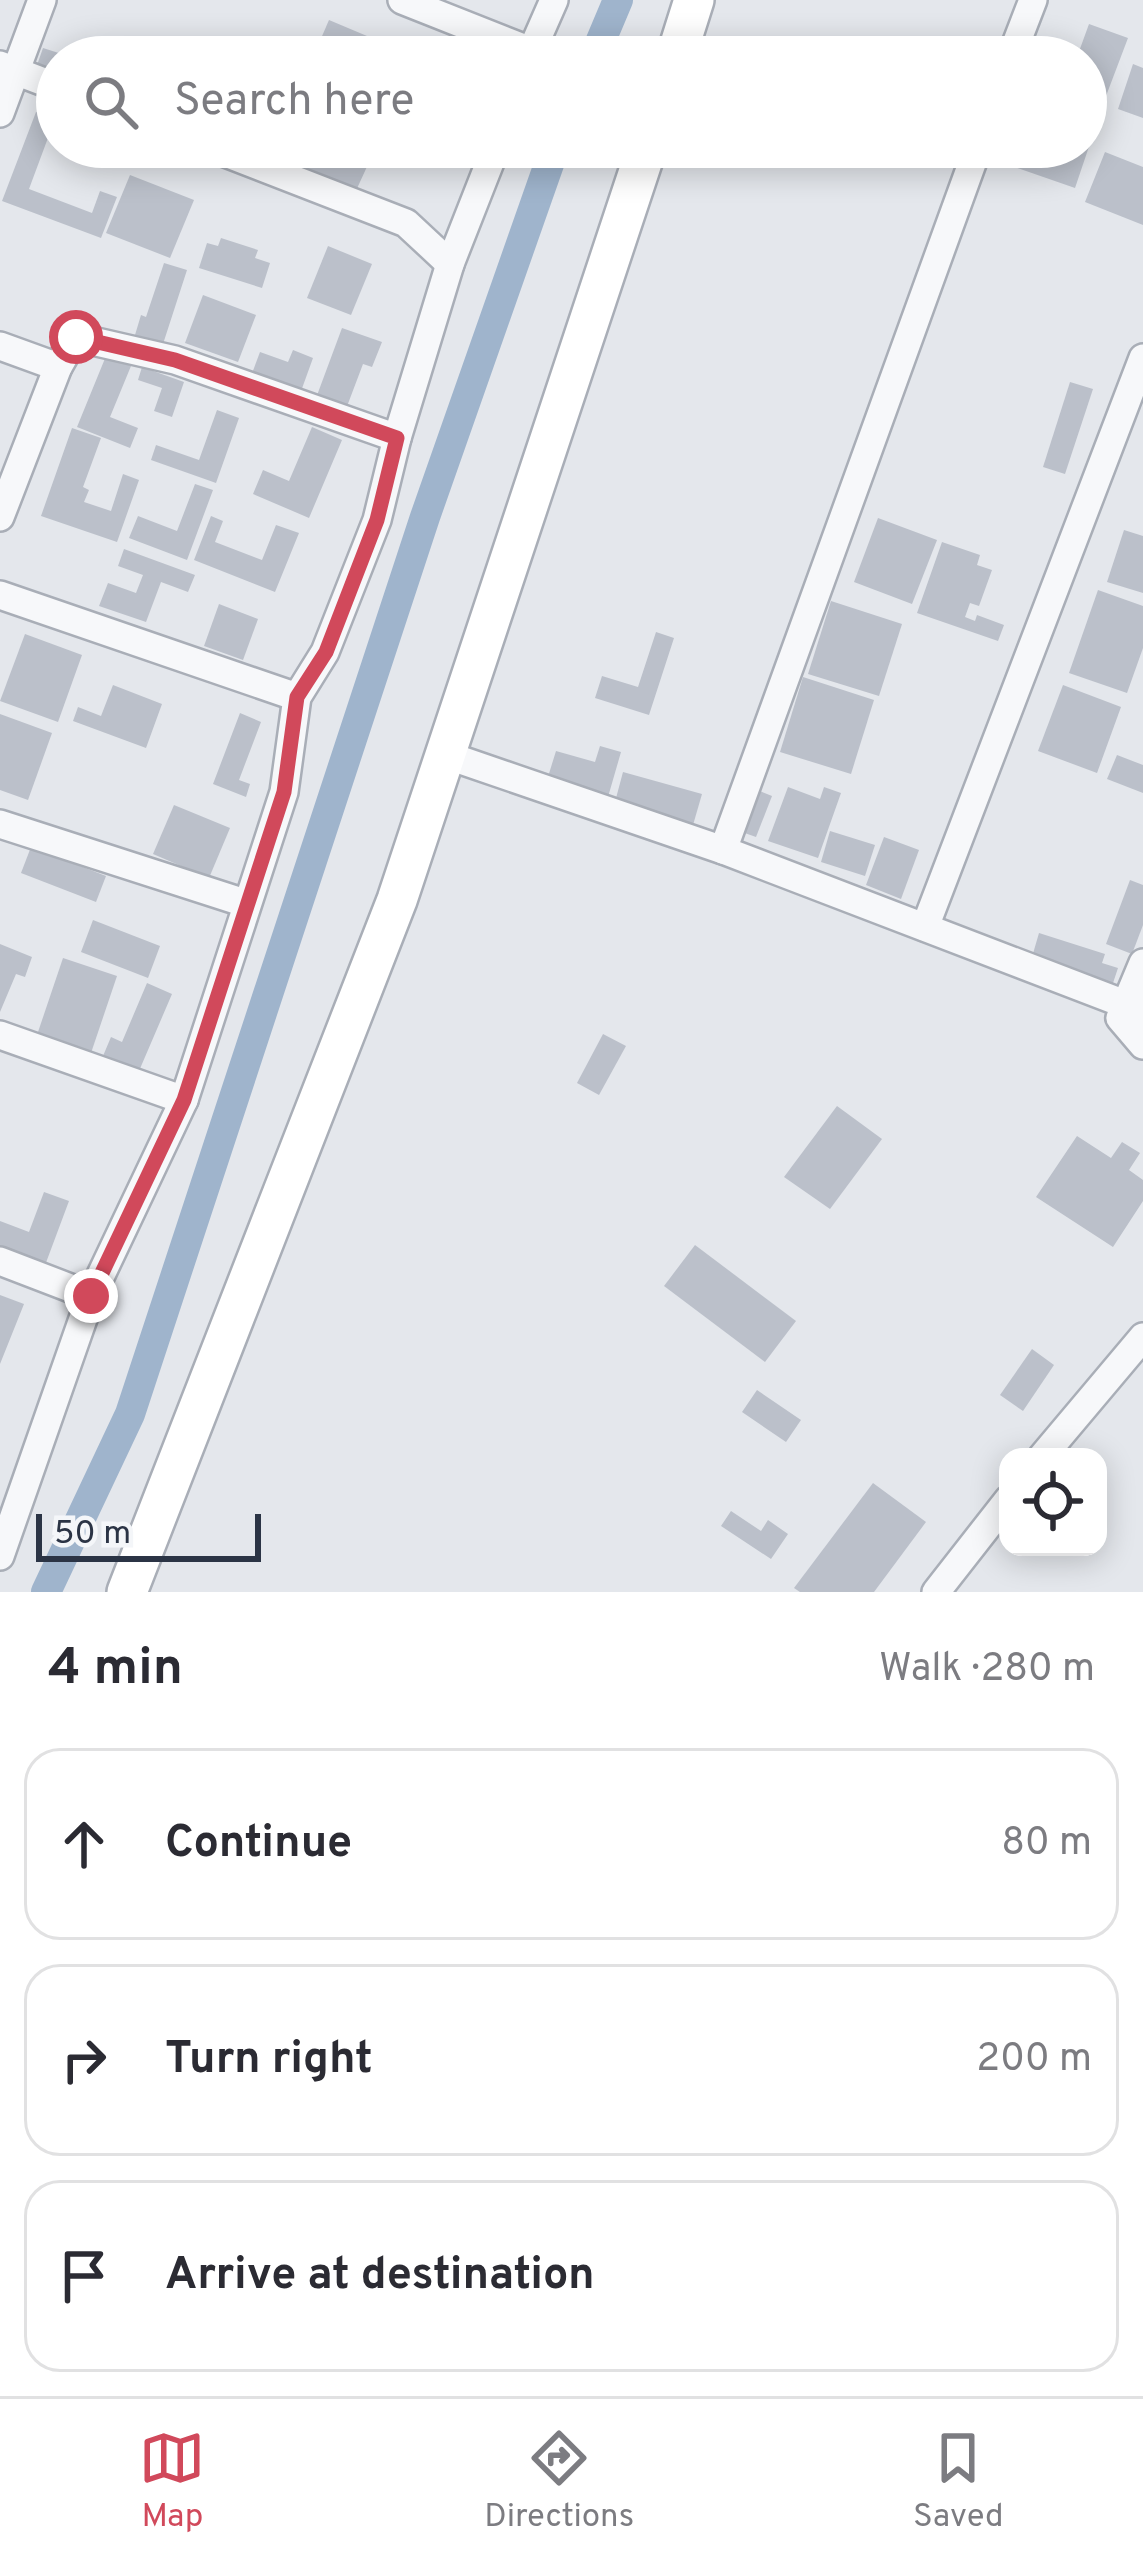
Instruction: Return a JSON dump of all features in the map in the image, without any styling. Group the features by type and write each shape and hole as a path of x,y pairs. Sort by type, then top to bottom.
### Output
{"street":[{"path":"0,113 8,68 42,0"},
{"path":"402,0 487,36"},
{"path":"538,36 554,0"},
{"path":"683,36 694,0"},
{"path":"1019,36 1033,0"},
{"path":"8,68 36,79"},
{"path":"264,168 406,223 450,264"},
{"path":"0,1556 91,1296 184,1100 284,792 297,697 326,652 369,542 450,264 488,168"},
{"path":"127,1592 397,900 640,168"},
{"path":"723,850 970,168"},
{"path":"0,517 58,367 76,337 175,360 397,438"},
{"path":"0,346 58,367"},
{"path":"925,927 1143,358"},
{"path":"0,595 297,697"},
{"path":"446,755 723,850 1134,1009"},
{"path":"0,824 245,903"},
{"path":"1143,963 1134,1009 1120,1018 1143,1045"},
{"path":"0,1035 184,1100"},
{"path":"0,1261 91,1296"},
{"path":"1050,1448 1143,1337"},
{"path":"936,1592 999,1512"}],"building":[{"path":"329,20 367,36 322,36"},
{"path":"1089,24 1128,38 1107,93 1107,36 1085,36"},
{"path":"1133,64 1143,68 1143,118 1118,109"},
{"path":"36,112 37,168 29,189 92,213 100,191 117,197 101,238 2,201"},
{"path":"1107,153 1143,167 1143,225 1085,202 1099,168 1107,168"},
{"path":"306,168 366,168 354,195 304,172"},
{"path":"1018,168 1082,168 1075,188"},
{"path":"130,175 194,200 170,258 106,233"},
{"path":"221,238 258,250 255,258 270,263 262,288 199,268 207,243 218,246"},
{"path":"328,246 372,264 351,315 307,298"},
{"path":"164,263 187,270 163,344 135,335"},
{"path":"203,295 256,315 238,362 185,343"},
{"path":"342,328 382,342 372,367 363,364 346,409 316,398"},
{"path":"293,350 313,358 300,394 251,376 260,352 288,362"},
{"path":"106,356 131,366 110,417 138,428 130,448 77,427"},
{"path":"142,367 184,382 172,417 154,411 162,388 138,380"},
{"path":"1070,382 1093,389 1065,474 1043,467"},
{"path":"217,410 239,418 216,483 151,460 156,445 199,460"},
{"path":"312,427 342,440 309,518 253,494 263,470 289,481"},
{"path":"72,428 101,438 83,487 89,490 84,502 111,511 123,474 139,480 117,542 41,516"},
{"path":"195,484 213,490 187,560 129,538 138,516 177,531"},
{"path":"211,516 223,521 215,542 262,560 276,525 299,533 275,592 194,560"},
{"path":"878,518 937,540 912,604 854,582"},
{"path":"1124,530 1143,536 1143,593 1107,582"},
{"path":"942,542 980,555 977,565 992,570 979,606 970,603 965,617 975,621 977,615 1004,625 998,641 917,613"},
{"path":"124,549 195,575 188,592 161,582 146,622 99,606 108,583 136,593 143,575 118,566"},
{"path":"1098,590 1143,606 1143,648 1127,693 1069,673"},
{"path":"831,601 902,624 879,696 808,674"},
{"path":"219,604 258,619 243,660 204,646"},
{"path":"656,632 674,638 649,715 595,698 602,676 638,687"},
{"path":"25,634 82,655 58,722 0,701"},
{"path":"803,677 874,700 851,774 780,752"},
{"path":"113,685 162,704 146,748 73,721 78,707 101,716"},
{"path":"1063,685 1121,707 1097,773 1038,751"},
{"path":"240,713 261,722 239,780 250,784 246,797 213,784"},
{"path":"0,714 52,733 28,800 0,790"},
{"path":"600,746 621,752 608,797 547,780 556,751 595,762"},
{"path":"1117,755 1143,765 1143,793 1107,779"},
{"path":"623,772 702,794 693,825 615,802"},
{"path":"788,787 820,799 824,787 841,793 818,858 768,841"},
{"path":"755,789 772,796 756,837 739,831"},
{"path":"174,805 230,828 209,878 153,854"},
{"path":"830,831 875,845 865,876 821,862"},
{"path":"884,837 919,850 901,899 866,885"},
{"path":"31,847 106,876 96,902 21,873"},
{"path":"1130,880 1143,885 1143,925 1132,954 1106,944"},
{"path":"93,920 160,946 148,978 81,952"},
{"path":"1039,933 1105,954 1102,963 1118,968 1113,983 1032,957"},
{"path":"0,944 32,957 25,977 16,974 0,1012"},
{"path":"63,958 117,976 91,1053 37,1035"},
{"path":"147,983 172,994 139,1071 103,1056 111,1037 122,1042"},
{"path":"603,1034 626,1046 599,1095 577,1083"},
{"path":"837,1106 882,1139 830,1209 784,1177"},
{"path":"1077,1136 1111,1158 1122,1142 1140,1153 1129,1170 1143,1180 1143,1201 1113,1247 1036,1197"},
{"path":"44,1192 69,1201 44,1268 0,1252 0,1221 29,1232"},
{"path":"695,1245 796,1321 765,1362 664,1286"},
{"path":"0,1295 24,1304 0,1364"},
{"path":"1032,1349 1054,1365 1023,1411 1000,1395"},
{"path":"757,1390 801,1420 786,1442 742,1412"},
{"path":"873,1483 926,1522 874,1592 800,1592 794,1588"},
{"path":"731,1511 761,1531 768,1520 788,1534 771,1559 721,1526"}],"waterway":[{"path":"603,36 618,0"},
{"path":"46,1592 130,1414 425,517 548,168"}],"route":[{"path":"76,337 175,360 397,438 377,520 326,652 297,697 284,792 184,1100 91,1296"}]}
